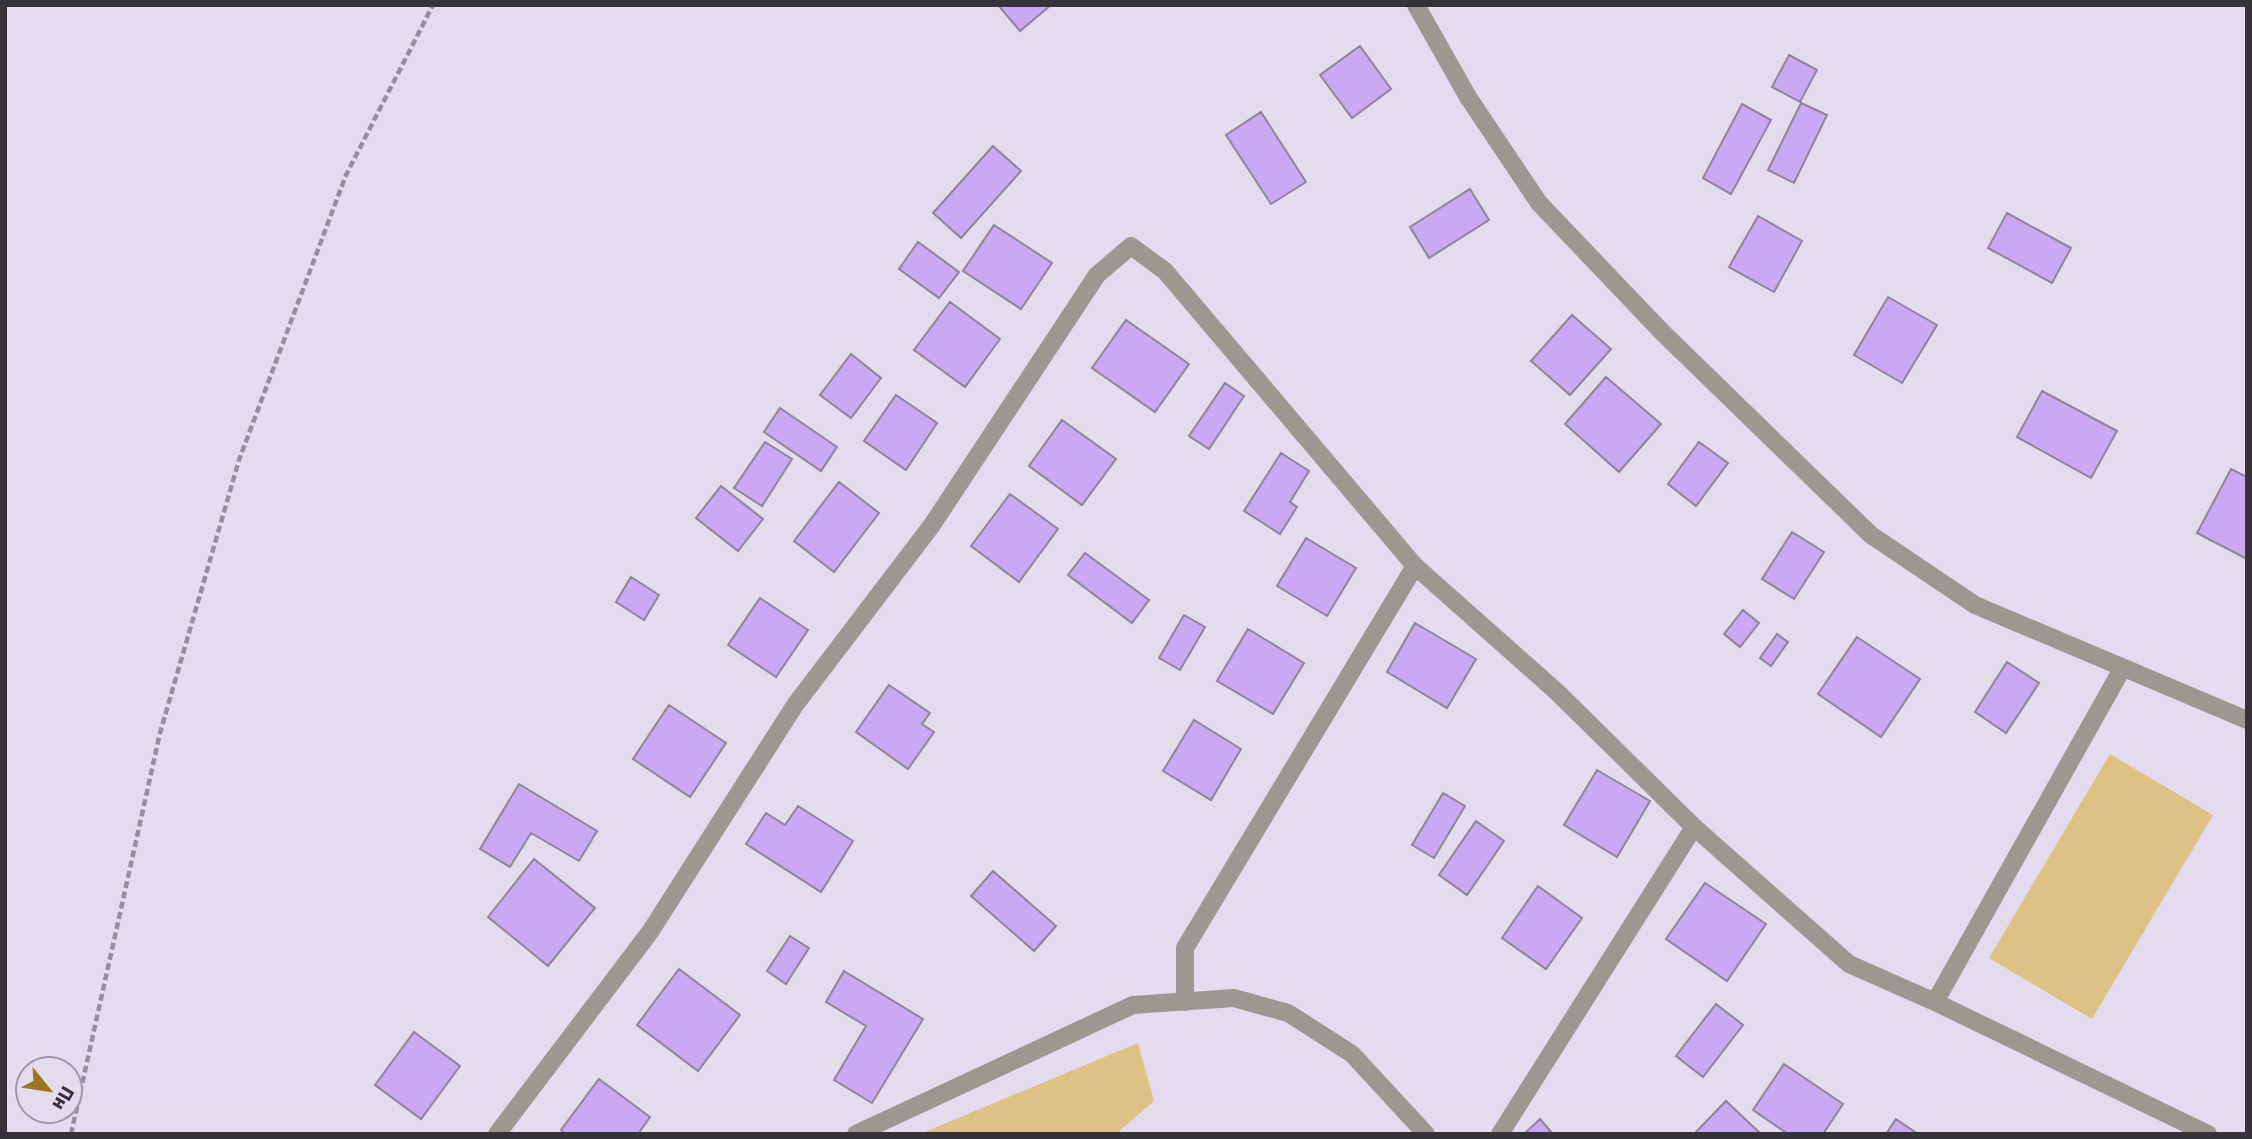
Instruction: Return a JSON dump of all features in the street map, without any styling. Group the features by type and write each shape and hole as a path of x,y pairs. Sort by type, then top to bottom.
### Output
{"street":[{"path":"1416,5 1468,97 1539,203 1663,333 1871,534 1975,605 2247,720"},
{"path":"497,1134 650,932 795,705 932,525 1097,275 1131,246 1165,271 1415,566 1557,692 1694,827 1849,964 1936,1002 2208,1134"},
{"path":"1185,1002 1185,948 1415,566"},
{"path":"1936,1002 2122,669"},
{"path":"1500,1134 1694,827"},
{"path":"856,1134 1133,1005 1234,998 1288,1013 1352,1054 1426,1134"}],"path":[{"path":"71,1134 160,733 239,460 346,175 433,5"}],"shaded area":[{"path":"2110,754 2213,815 2092,1019 1989,958"},
{"path":"1138,1043 1154,1101 1116,1134 920,1134"}],"building":[{"path":"998,5 1051,5 1020,31"},
{"path":"1360,46 1391,89 1352,118 1320,75"},
{"path":"1789,55 1817,70 1800,102 1772,87"},
{"path":"1801,103 1827,115 1794,183 1768,170"},
{"path":"1742,104 1771,120 1731,194 1703,178"},
{"path":"1261,112 1306,182 1271,204 1226,135"},
{"path":"993,146 1021,171 961,238 933,213"},
{"path":"1470,189 1489,220 1429,258 1410,227"},
{"path":"2007,213 2071,248 2052,283 1988,248"},
{"path":"1758,216 1802,241 1774,292 1729,267"},
{"path":"994,225 1052,263 1021,309 963,271"},
{"path":"918,242 959,272 939,298 899,269"},
{"path":"1888,297 1937,325 1902,383 1854,355"},
{"path":"950,302 1000,339 965,387 914,350"},
{"path":"1572,315 1611,349 1570,395 1531,361"},
{"path":"1126,320 1189,364 1155,412 1092,368"},
{"path":"851,354 881,378 851,418 820,395"},
{"path":"1606,377 1661,424 1619,472 1565,424"},
{"path":"1225,383 1244,396 1209,449 1189,436"},
{"path":"2042,391 2117,431 2091,478 2017,437"},
{"path":"896,395 937,423 906,470 864,441"},
{"path":"780,408 837,447 821,471 764,432"},
{"path":"1062,420 1116,459 1082,505 1029,466"},
{"path":"765,442 792,459 762,506 734,488"},
{"path":"1699,442 1728,463 1696,506 1668,484"},
{"path":"1281,453 1309,471 1290,502 1297,507 1280,534 1244,511"},
{"path":"2231,469 2247,477 2247,559 2197,533"},
{"path":"839,482 879,513 834,572 794,541"},
{"path":"721,486 763,519 738,551 696,518"},
{"path":"1010,494 1058,529 1019,582 971,546"},
{"path":"1792,532 1824,552 1794,599 1762,579"},
{"path":"1306,538 1356,568 1327,616 1277,586"},
{"path":"1085,553 1149,600 1132,623 1068,575"},
{"path":"631,577 659,595 644,620 616,602"},
{"path":"760,598 808,630 776,677 728,645"},
{"path":"1743,610 1759,623 1740,647 1724,634"},
{"path":"1184,615 1205,627 1180,670 1159,658"},
{"path":"1415,623 1476,659 1447,708 1387,672"},
{"path":"1248,629 1304,663 1273,714 1217,681"},
{"path":"1777,634 1788,642 1771,666 1760,658"},
{"path":"1857,637 1920,679 1881,737 1818,694"},
{"path":"2007,662 2039,683 2006,733 1975,712"},
{"path":"889,685 930,713 922,724 934,732 908,769 856,732"},
{"path":"669,705 726,743 690,797 633,759"},
{"path":"1194,720 1241,749 1211,800 1163,771"},
{"path":"1597,770 1650,801 1617,857 1564,825"},
{"path":"519,784 597,831 579,861 531,833 510,867 480,849"},
{"path":"1443,793 1465,806 1434,858 1412,845"},
{"path":"798,806 853,841 821,892 746,844 766,813 785,825"},
{"path":"1476,821 1504,841 1467,895 1439,875"},
{"path":"534,859 595,908 548,966 488,917"},
{"path":"993,871 1056,926 1034,951 971,896"},
{"path":"1705,883 1766,924 1727,981 1666,939"},
{"path":"1538,886 1582,918 1546,969 1502,938"},
{"path":"790,936 809,948 786,984 767,971"},
{"path":"679,969 740,1015 698,1071 637,1025"},
{"path":"844,971 923,1019 872,1103 834,1080 866,1026 826,1002"},
{"path":"1716,1004 1743,1025 1703,1077 1676,1056"},
{"path":"414,1032 460,1066 421,1119 375,1085"},
{"path":"1784,1064 1843,1104 1823,1134 1788,1134 1753,1110"},
{"path":"599,1079 650,1117 638,1134 565,1134 561,1130"},
{"path":"1726,1101 1760,1133 1694,1134"},
{"path":"1540,1119 1553,1134 1524,1134"},
{"path":"1896,1119 1918,1134 1886,1134"}]}
